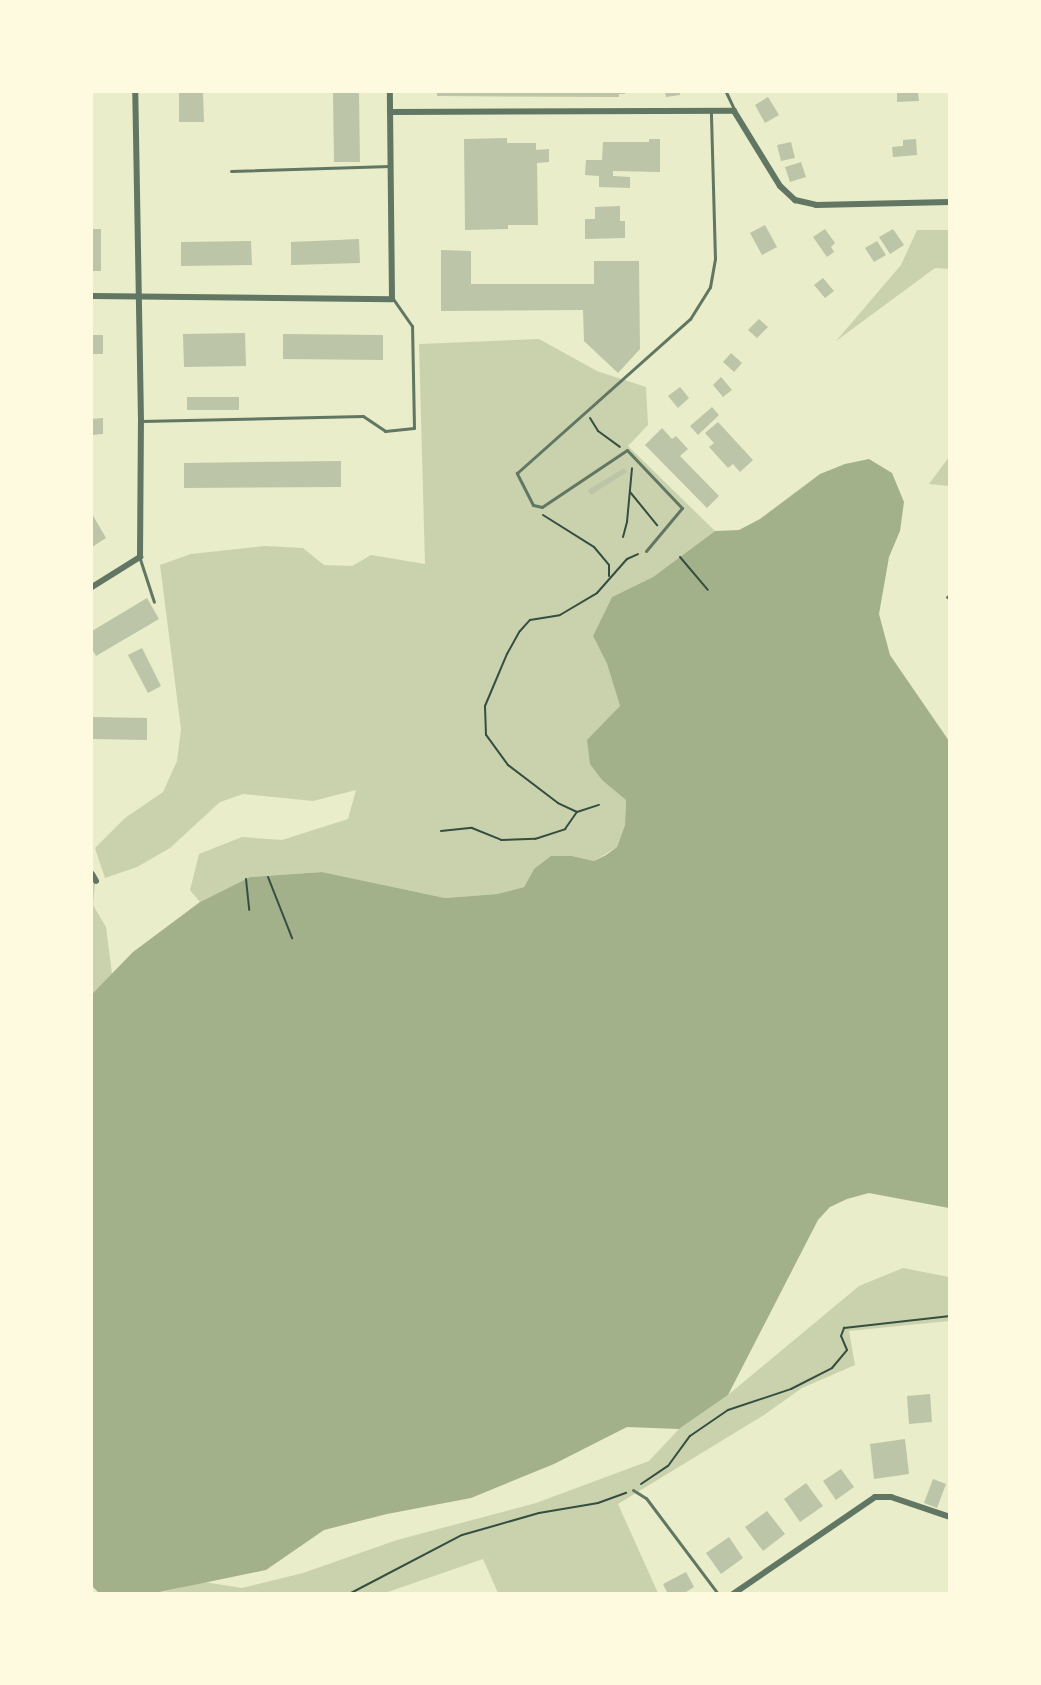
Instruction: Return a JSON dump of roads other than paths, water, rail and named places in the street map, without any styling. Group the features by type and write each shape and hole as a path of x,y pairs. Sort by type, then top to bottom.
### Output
{"street":[{"path":"92,587 140,557 140,296 135,92"},
{"path":"92,296 392,299 390,92"},
{"path":"390,112 734,111 780,186 795,200 816,205 950,202"},
{"path":"92,874 96,881"},
{"path":"733,1593 875,1497 891,1497 950,1517"}],"lane":[{"path":"726,92 734,111"},
{"path":"646,551 682,508 627,450 537,508 517,473 690,318 710,286 715,259 711,112"},
{"path":"231,171 390,166"},
{"path":"141,421 363,416 385,431 414,428 412,326 392,299"},
{"path":"140,557 154,602"},
{"path":"633,1490 646,1498 718,1593"}]}
